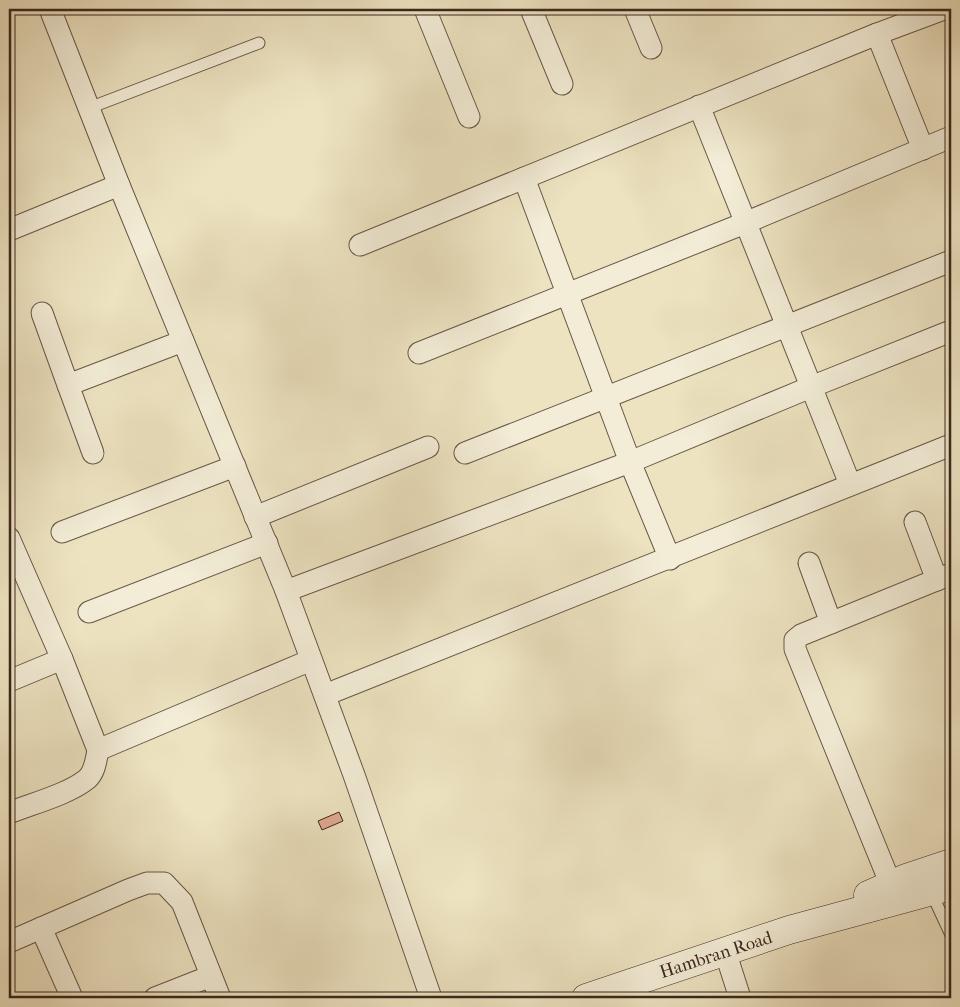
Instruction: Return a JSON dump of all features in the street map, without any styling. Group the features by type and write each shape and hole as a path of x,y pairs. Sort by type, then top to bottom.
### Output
{"main road":[{"name":"Hambran Road","path":"586,998 935,883 951,864"},
{"name":"Hambran Road","path":"789,930 891,885 935,883"}],"street":[{"path":"50,9 119,185 286,591 325,695 431,998"},
{"path":"425,9 469,117"},
{"path":"531,9 562,84"},
{"path":"635,9 651,48"},
{"path":"360,245 877,34 944,9"},
{"path":"877,34 923,149"},
{"path":"699,106 785,327 850,484"},
{"path":"419,353 745,223 951,137"},
{"path":"524,178 569,294 630,462 670,559"},
{"path":"9,230 119,185"},
{"path":"466,453 951,261"},
{"path":"42,313 93,454"},
{"path":"286,591 630,462 951,331"},
{"path":"68,385 183,341"},
{"path":"325,695 670,559 850,484 951,445"},
{"path":"256,516 428,447"},
{"path":"62,532 235,466"},
{"path":"891,885 795,649 795,640 801,635 944,577 915,522"},
{"path":"89,612 267,543"},
{"path":"9,813 72,787 88,778 96,764 98,750 62,660 10,546"},
{"path":"809,563 831,623"},
{"path":"9,681 62,660"},
{"path":"98,750 311,660"},
{"path":"9,942 128,890 147,883 164,883 182,902 220,998"},
{"path":"41,928 72,998"},
{"path":"725,951 740,998"},
{"path":"155,998 211,976"}],"lane":[{"path":"89,108 259,42"},
{"path":"935,883 951,936"}],"building":[{"path":"339,812 343,821 322,830 318,821"}]}
